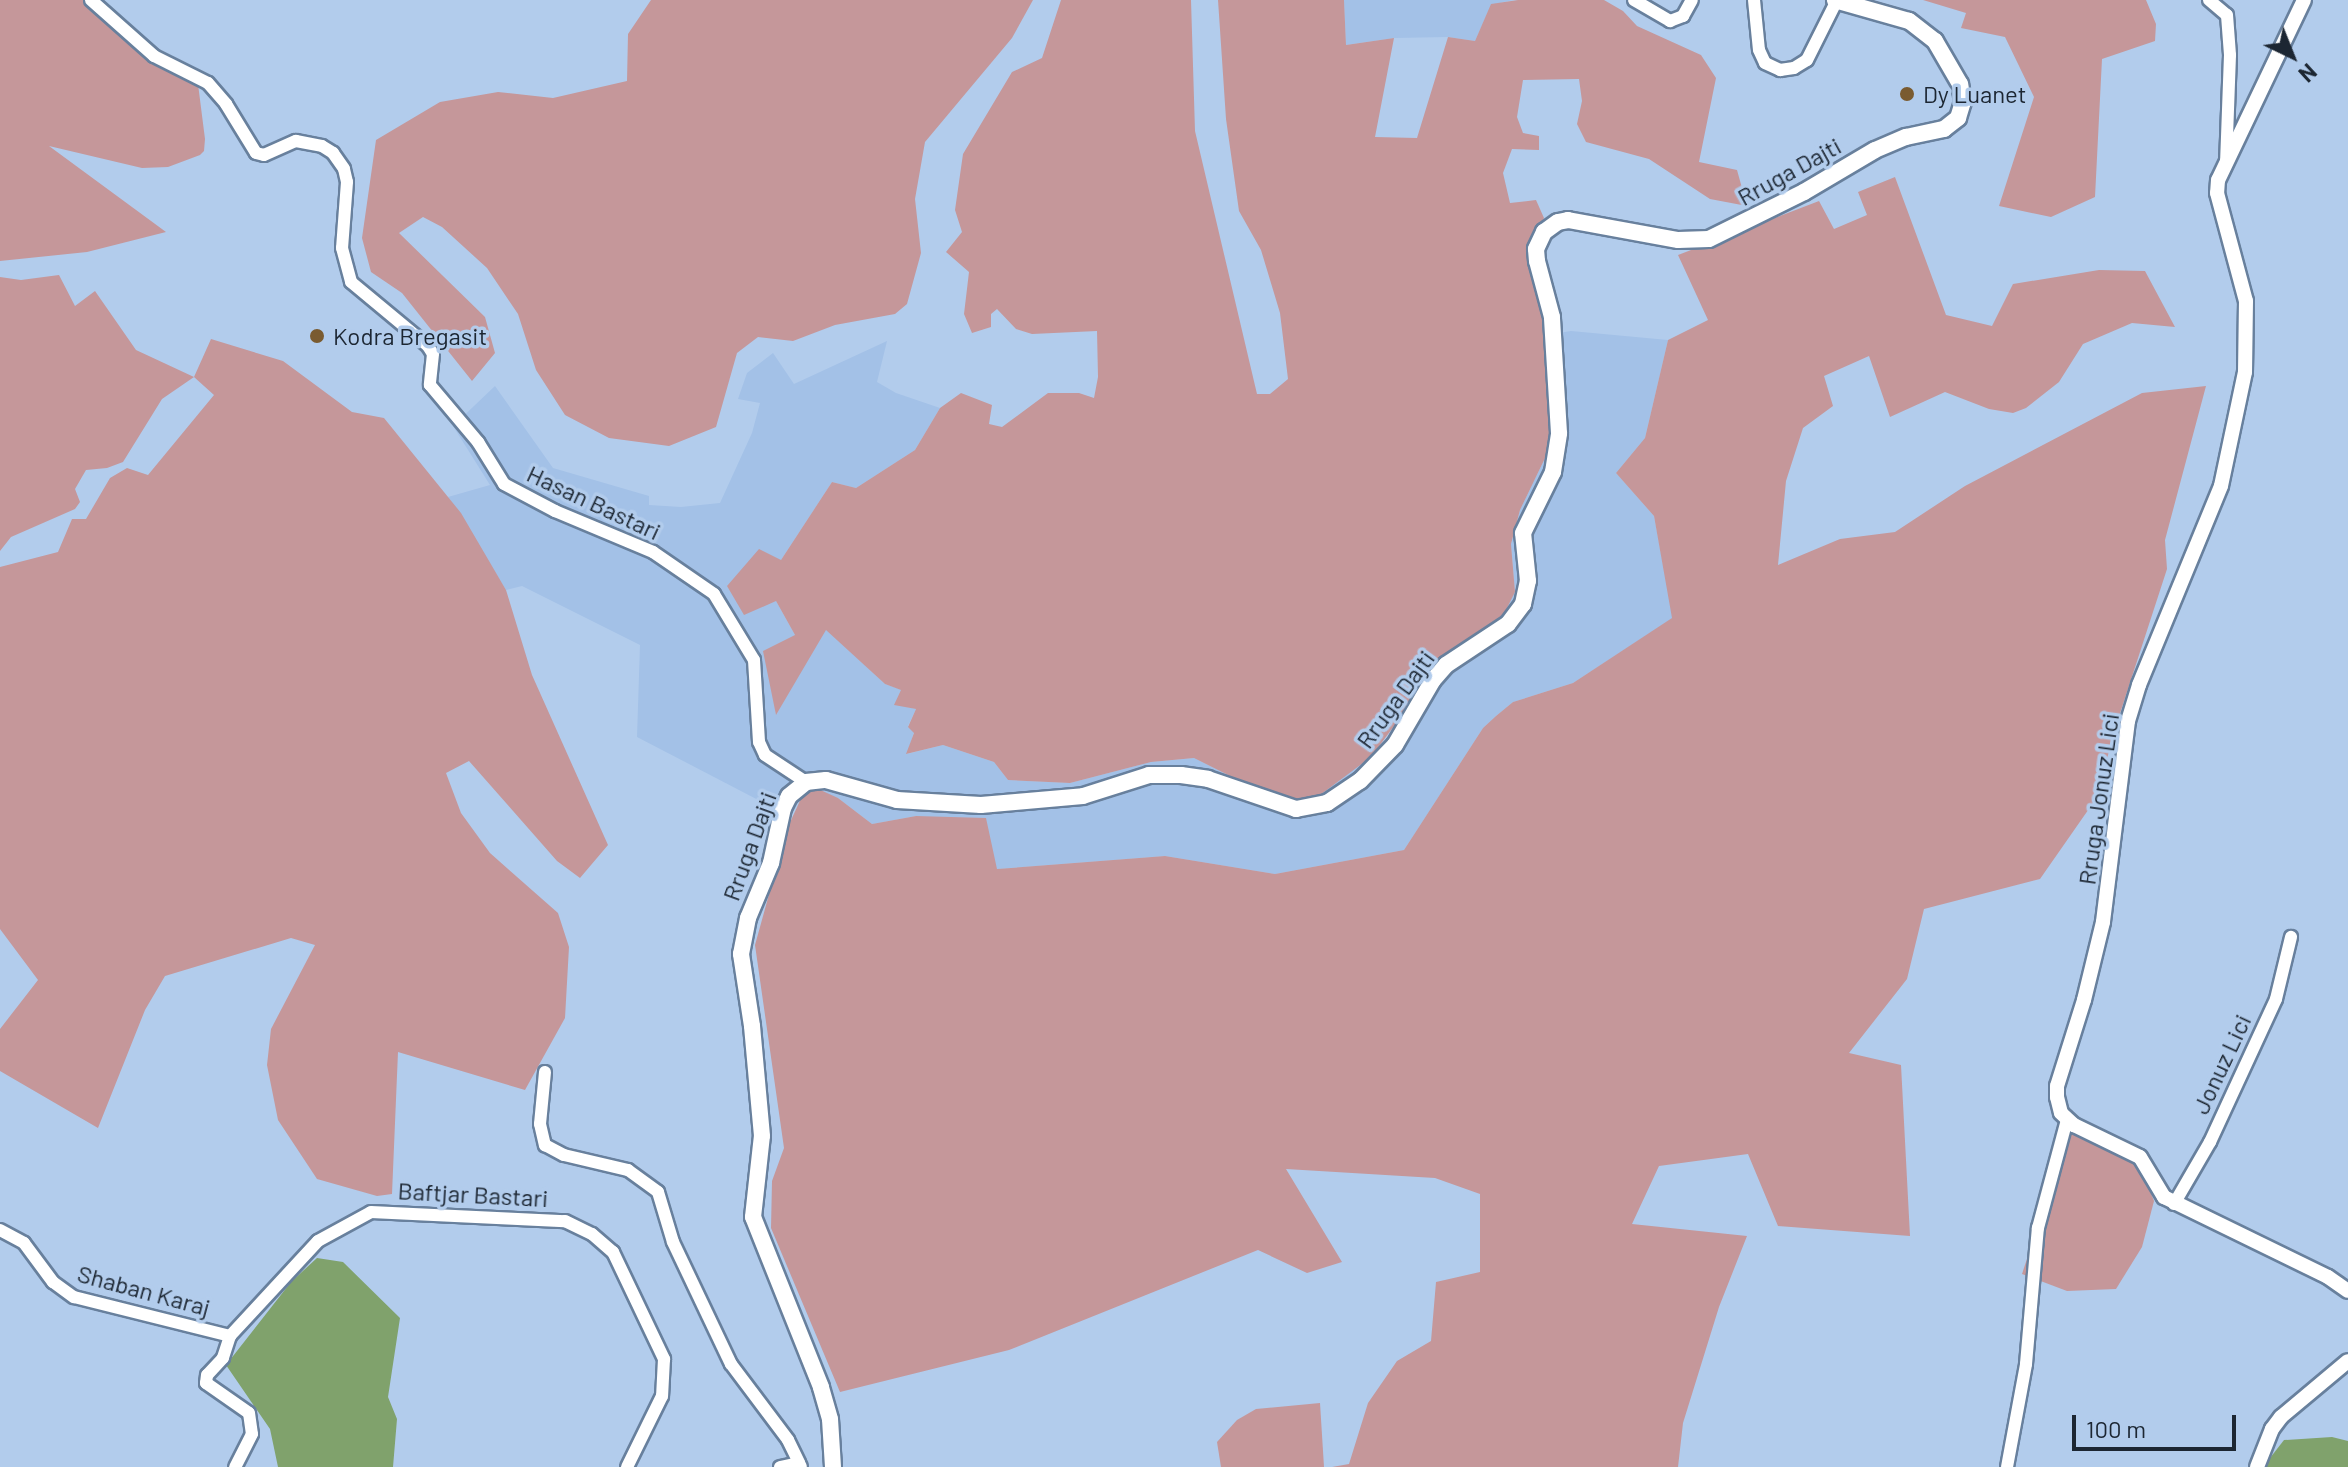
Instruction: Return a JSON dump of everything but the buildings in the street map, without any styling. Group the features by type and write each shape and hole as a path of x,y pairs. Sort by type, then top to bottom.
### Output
{"main road":[{"name":"Rruga Dajti","path":"833,1467 830,1419 821,1387 753,1217 762,1136 752,1026 741,954 748,918 771,863 783,808 789,796 806,782 826,780 897,800 981,805 1083,796 1149,775 1208,779 1296,809 1310,808 1341,795 1395,745 1433,680 1446,665 1508,624 1523,604 1528,581 1523,533 1553,472 1559,433 1556,348 1552,317 1537,261 1539,239 1558,222 1568,220 1678,240 1709,239 1804,192 1875,150 1954,124 1962,110 1962,93 1943,50 1909,21 1863,5 1836,0"}],"street":[{"name":"Hasan Bastari","path":"91,0 154,56 208,83 226,104 256,153 264,155 296,141 322,146 333,153 346,175 342,248 351,282 428,346 433,354 430,385 478,442 504,484 555,511 653,552 714,594 754,660 759,742 765,755 806,782"},
{"path":"1634,0 1670,21 1683,16 1692,0"},
{"path":"1754,0 1759,50 1765,63 1780,70 1794,68 1807,60 1836,0"},
{"path":"2209,0 2227,15 2230,55 2226,164"},
{"name":"Rruga Jonuz Lici","path":"2067,1120 2058,1106 2057,1086 2084,1000 2103,922 2128,721 2139,685 2221,486 2245,372 2246,301 2217,193 2226,164 2304,0"},
{"name":"Jonuz Lici","path":"2174,1204 2210,1142 2276,999 2291,937"},
{"name":"Baftjar Bastari","path":"545,1072 540,1124 545,1145 564,1155 628,1170 658,1192 673,1242 731,1364 788,1440 800,1465 780,1467"},
{"path":"2007,1467 2026,1364 2038,1228 2067,1120 2140,1157 2164,1197 2174,1204 2328,1277 2348,1291"},
{"name":"Baftjar Bastari","path":"230,1336 318,1241 371,1212 565,1221 592,1234 613,1252 664,1359 662,1396 627,1467"},
{"name":"Shaban Karaj","path":"0,1230 24,1243 53,1282 74,1297 230,1336 223,1358 207,1375 206,1383 249,1413 252,1434 235,1467"},
{"path":"2257,1467 2272,1429 2281,1417 2348,1361"}],"shaded area":[{"path":"0,0 83,0 144,56 198,84 205,139 204,151 200,155 168,167 142,168 49,146 166,232 87,252 0,261"},
{"path":"651,0 1033,0 1012,38 925,142 915,199 921,253 907,304 895,314 835,325 793,341 758,337 737,353 716,427 669,446 609,438 565,415 536,370 518,314 487,268 442,227 423,217 399,233 485,317 495,353 472,381 402,293 371,272 362,238 376,140 440,102 498,92 553,98 627,81 628,34"},
{"path":"1061,0 1191,0 1195,131 1257,394 1270,394 1288,379 1280,313 1261,250 1239,211 1226,119 1218,0 1344,0 1346,45 1394,38 1375,137 1417,138 1448,37 1475,41 1491,4 1518,0 1604,0 1623,11 1637,26 1701,55 1716,78 1699,162 1737,170 1747,206 1710,199 1649,159 1586,142 1577,124 1582,101 1579,79 1523,80 1517,117 1523,133 1539,136 1539,150 1512,149 1503,173 1510,203 1536,200 1544,218 1527,255 1552,358 1553,396 1547,454 1520,510 1511,544 1515,592 1502,618 1453,652 1435,671 1371,757 1316,798 1299,803 1270,796 1194,758 1151,762 1070,783 1008,780 994,762 943,745 906,754 914,733 908,727 916,709 894,705 901,690 885,684 826,630 776,715 763,651 795,635 776,601 744,615 727,586 759,549 781,560 832,482 856,488 915,450 940,408 961,393 992,405 989,424 1002,427 1048,393 1079,393 1094,398 1098,377 1097,331 1032,334 1016,329 997,309 991,314 991,327 972,333 964,314 969,272 946,252 962,232 955,210 963,154 1012,72 1042,58"},
{"path":"1344,0 1513,0 1491,5 1475,41 1448,37 1394,38 1346,45"},
{"path":"1923,0 2146,0 2156,24 2155,41 2102,59 2095,197 2051,217 1999,206 2034,97 2005,37 1961,28 1966,13"},
{"path":"1895,177 1946,315 1992,326 2013,284 2099,270 2145,271 2175,327 2132,323 2083,344 2059,382 2026,408 2013,413 1989,409 1945,392 1890,417 1869,356 1824,376 1833,406 1803,428 1786,481 1778,565 1840,539 1895,532 1965,486 2142,393 2206,386 2165,540 2167,569 2111,741 2100,793 2040,879 1924,909 1907,979 1849,1053 1901,1065 1910,1236 1778,1226 1748,1154 1659,1166 1632,1224 1747,1236 1719,1307 1683,1423 1678,1467 1332,1467 1349,1464 1368,1403 1397,1361 1431,1341 1436,1282 1480,1272 1480,1194 1435,1178 1286,1169 1342,1262 1307,1273 1258,1250 1009,1350 840,1392 771,1228 772,1181 784,1148 755,945 787,829 803,794 816,788 838,798 872,824 916,816 986,818 997,869 1165,856 1275,874 1404,850 1483,728 1496,716 1513,702 1573,683 1672,618 1654,516 1616,473 1645,438 1668,340 1708,320 1678,255 1819,201 1834,229 1867,215 1858,192"},
{"path":"59,275 75,306 95,291 136,350 194,377 162,399 123,462 107,468 86,470 75,489 80,502 75,509 11,537 0,551 0,277 21,280"},
{"path":"1571,331 1668,340 1645,438 1616,473 1654,516 1673,618 1573,683 1513,702 1496,716 1483,728 1404,850 1275,874 1165,856 997,869 916,816 872,824 838,798 803,794 768,805 637,737 640,645 522,586 506,590 448,497 490,485 453,426 495,386 553,468 649,496 649,505 681,507 720,503 752,433 760,403 738,399 747,373 773,353 794,384 887,341 877,382 896,393 940,408 915,450 856,488 832,482 781,560 776,601 795,635 775,714 826,629 885,684 902,690 895,704 916,709 908,726 914,732 907,754 943,745 994,762 1008,780 1070,783 1151,762 1194,758 1270,796 1386,741 1435,671 1515,592 1511,544 1520,510 1547,454 1546,335"},
{"path":"211,339 283,361 352,412 384,418 461,513 506,590 532,675 608,845 580,878 557,861 469,761 446,773 461,813 490,853 558,913 569,947 565,1018 525,1090 398,1052 392,1194 377,1196 317,1179 278,1120 267,1065 271,1029 315,945 291,938 165,976 145,1010 98,1128 0,1071 0,1029 38,980 0,929 0,567 58,552 72,519 86,519 110,478 127,468 148,475 214,395 194,377"},
{"path":"2069,1131 2133,1161 2143,1173 2154,1201 2142,1247 2116,1289 2067,1291 2022,1274"},
{"path":"317,1258 343,1262 400,1318 388,1397 397,1419 393,1467 278,1467 270,1429 226,1365 291,1282"},
{"path":"1320,1403 1324,1467 1221,1467 1217,1442 1237,1420 1256,1409"},
{"path":"2332,1437 2348,1441 2348,1467 2263,1467 2284,1440"}],"place":[{"name":"Dy Luanet","path":"1907,94"},
{"name":"Kodra Bregasit","path":"317,336"}]}
